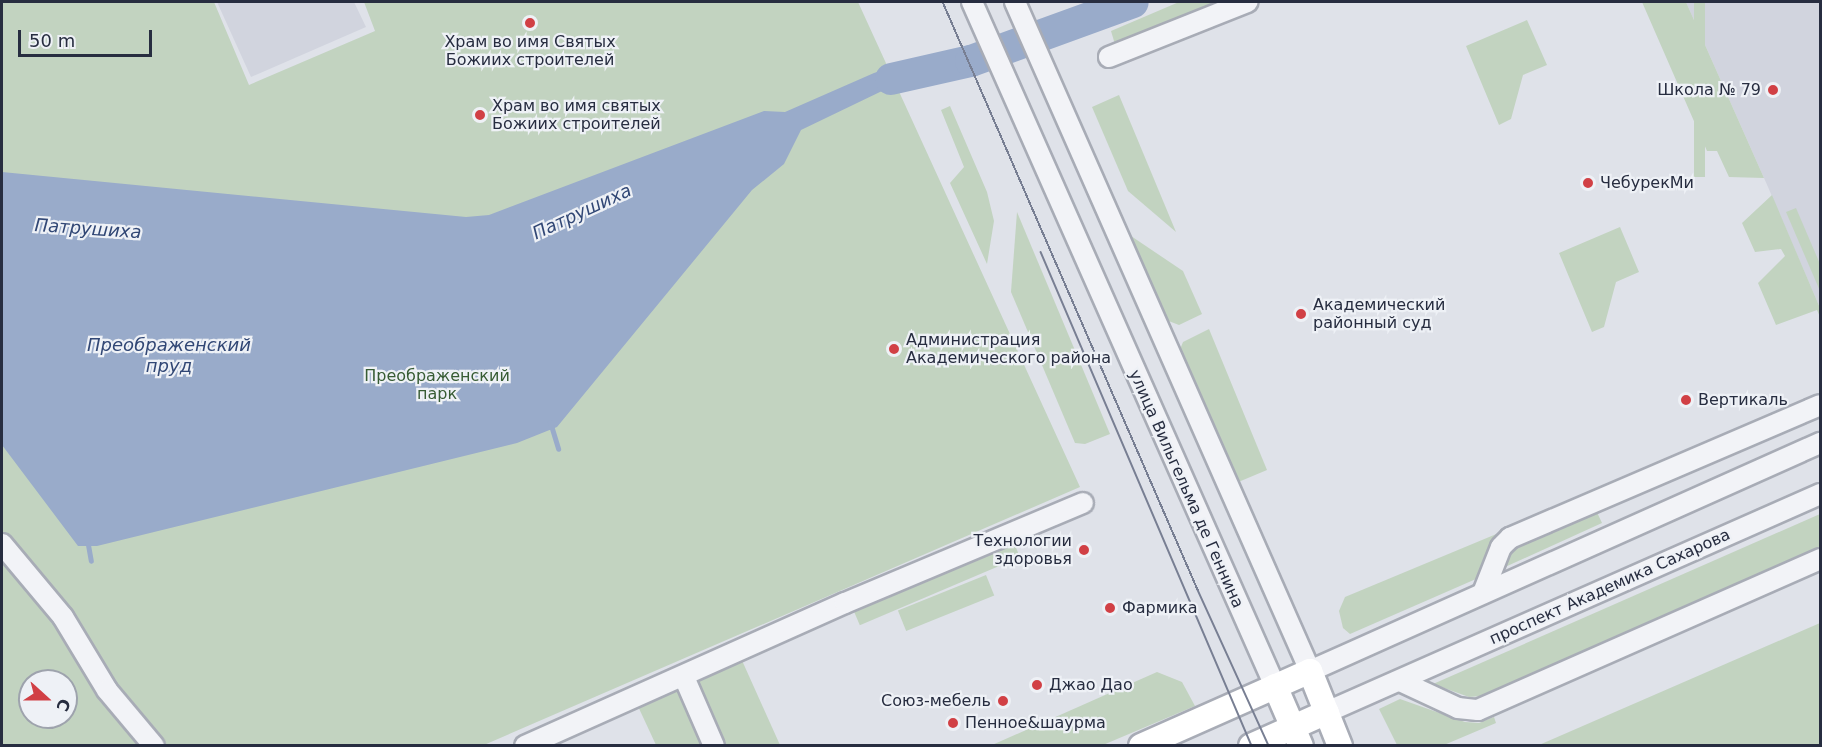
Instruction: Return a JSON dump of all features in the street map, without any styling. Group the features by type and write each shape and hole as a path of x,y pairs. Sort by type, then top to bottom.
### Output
{"main road":[{"path":"1141,746 1310,671 1340,746"},
{"name":"улица Вильгельма де Геннина","path":"1275,686 1297,736"},
{"name":"проспект Академика Сахарова","path":"1251,746 1297,736 1327,712"}],"street":[{"name":"улица Вильгельма де Геннина","path":"972,2 1275,686"},
{"path":"1015,2 1310,671 1821,443"},
{"path":"1109,57 1247,2"},
{"path":"1483,593 1501,547 1510,538 1821,405"},
{"name":"проспект Академика Сахарова","path":"1327,712 1821,494"},
{"path":"525,746 684,677 845,603 1083,503"},
{"path":"2,544 63,617 107,690 154,746"},
{"path":"1400,681 1458,708 1478,710 1821,559"},
{"path":"684,677 714,746"}],"shaded area":[{"path":"217,2 354,2 366,27 251,77"},
{"name":"Школа № 79","path":"1686,2 1820,2 1820,308 1768,187"}],"green space":[{"name":"Преображенский парк","path":"2,2 214,2 249,85 375,31 364,2 858,2 1080,487 484,745 2,745"},
{"path":"1179,2 1228,2 1117,51 1111,31"},
{"path":"1642,2 1686,2 1764,178 1729,177 1717,151 1707,151"},
{"path":"1694,2 1705,2 1705,177 1694,177"},
{"path":"1527,20 1547,65 1523,75 1511,119 1499,125 1466,46"},
{"path":"1119,95 1176,232 1128,191 1092,107"},
{"path":"950,106 987,192 994,221 987,264 950,183 964,167 941,110"},
{"path":"1772,195 1820,308 1820,317 1817,310 1776,325 1758,283 1785,256 1781,249 1755,252 1742,223"},
{"path":"1796,208 1820,264 1820,291 1786,212"},
{"path":"1017,212 1110,434 1085,444 1075,443 1011,292"},
{"path":"1620,227 1639,272 1616,282 1604,327 1592,332 1559,253"},
{"path":"1131,236 1183,271 1202,314 1179,325 1166,320"},
{"path":"1209,329 1267,470 1236,483 1179,352 1183,342"},
{"path":"1595,508 1602,523 1505,567 1517,543"},
{"path":"1820,514 1820,548 1481,696 1469,697 1433,684"},
{"path":"1506,530 1476,579 1350,634 1343,628 1339,611 1345,597"},
{"path":"1011,536 1020,557 860,625 851,604"},
{"path":"986,575 994,595 906,631 898,611"},
{"path":"1820,623 1820,745 1539,745"},
{"path":"740,656 780,745 656,745 636,702"},
{"path":"1157,672 1182,682 1195,706 1103,745 992,745"},
{"path":"1400,699 1465,722 1479,723 1494,717 1496,723 1444,745 1397,745 1379,709"}],"water":[{"name":"Преображенский пруд","path":"926,56 936,79 882,91 801,130 784,164 752,190 557,427 517,443 97,546 78,546 2,445 2,172 466,217 489,215 764,111 785,112 874,73"}],"waterway":[{"name":"Патрушиха","path":"891,79 971,61 1133,2"},
{"path":"550,422 558,449"},
{"path":"87,539 91,561"}],"tram line":[{"path":"943,2 1198,590 1269,746"},
{"path":"1041,252 1252,746"}],"place":[{"name":"Храм во имя Святых Божиих строителей","path":"530,23"},
{"name":"Школа № 79","path":"1773,90"},
{"name":"Храм во имя святых Божиих строителей","path":"480,115"},
{"name":"ЧебурекМи","path":"1588,183"},
{"name":"Академический районный суд","path":"1301,314"},
{"name":"Администрация Академического района","path":"894,349"},
{"name":"Вертикаль","path":"1686,400"},
{"name":"Технологии здоровья","path":"1084,550"},
{"name":"Фармика","path":"1110,608"},
{"name":"Джао Дао","path":"1037,685"},
{"name":"Союз-мебель","path":"1003,701"},
{"name":"Пенное&шаурма","path":"953,723"}]}
